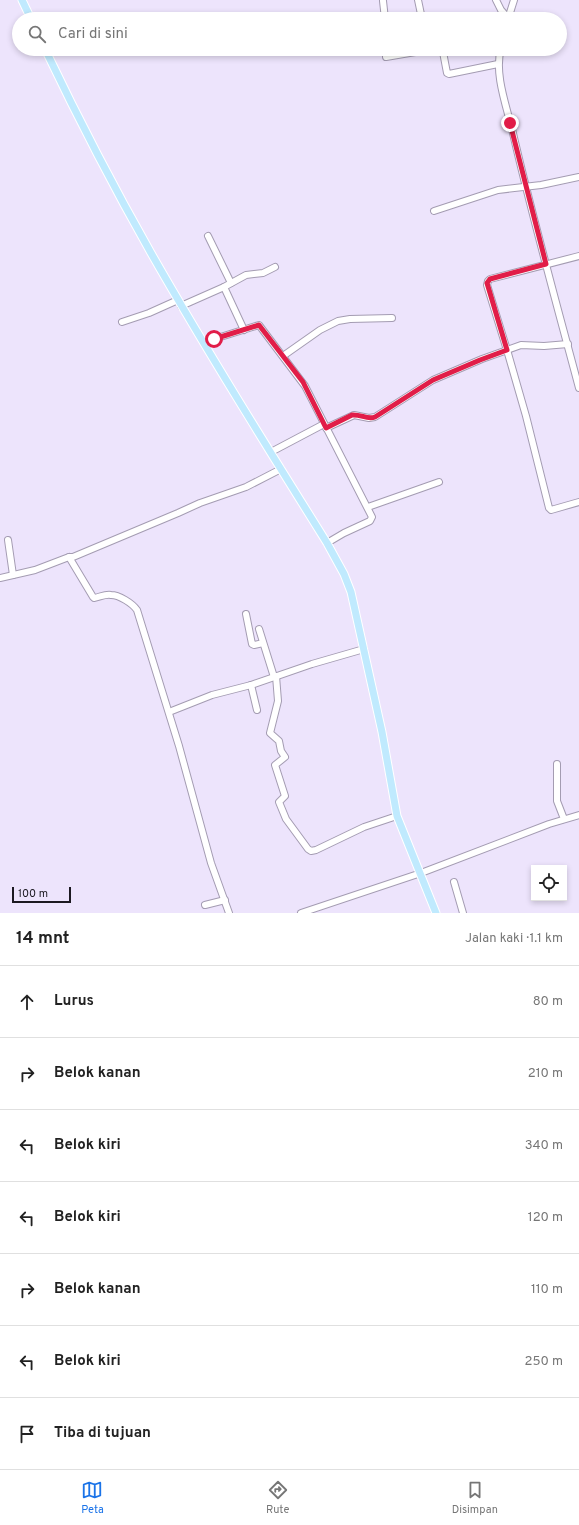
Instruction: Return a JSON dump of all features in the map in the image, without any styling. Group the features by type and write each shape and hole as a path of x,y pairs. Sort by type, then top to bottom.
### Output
{"main road":[{"path":"22,0 28,12"},
{"path":"48,56 92,143 180,303 327,543 348,582 382,732 397,816 403,835 421,873 436,913"}],"street":[{"path":"418,0 421,12"},
{"path":"496,0 503,12"},
{"path":"510,12 514,0"},
{"path":"383,1 384,12"},
{"path":"444,56 447,73 449,74 498,64"},
{"path":"499,56 498,64 526,187 579,388"},
{"path":"434,210 498,190 526,187 579,177"},
{"path":"208,236 231,283"},
{"path":"579,256 490,279 487,283 540,469 549,508 551,510 579,502"},
{"path":"122,322 224,287 246,275 263,274 275,267"},
{"path":"224,287 244,330"},
{"path":"283,356 320,330 338,321 350,319 392,318"},
{"path":"205,344 214,339 259,325 305,386 372,517 370,521 327,543"},
{"path":"271,452 325,426 352,415 369,418 375,417 433,380 507,350 528,345 544,346 568,344"},
{"path":"0,578 35,570 69,557 73,557 200,503 246,487 281,469"},
{"path":"368,508 439,482"},
{"path":"8,540 13,575"},
{"path":"69,557 92,597 94,598 111,594 115,595 131,603 137,610 169,712 211,863 229,913"},
{"path":"246,614 252,644 263,643"},
{"path":"259,629 275,676 278,701 270,733 279,741 281,751 285,757 275,765 285,796 279,801 279,805 286,819 308,849 311,851 316,850 364,828 397,816"},
{"path":"169,712 212,694 252,685 312,664 364,649"},
{"path":"252,685 257,710"},
{"path":"557,764 557,800 564,819"},
{"path":"301,913 421,873 564,819 579,815"},
{"path":"454,882 463,913"},
{"path":"205,905 225,900"}],"route":[{"path":"214,339 259,325 303,382 326,428 352,415 369,418 375,417 433,380 507,350 487,283 490,279 546,264 510,123"}]}
